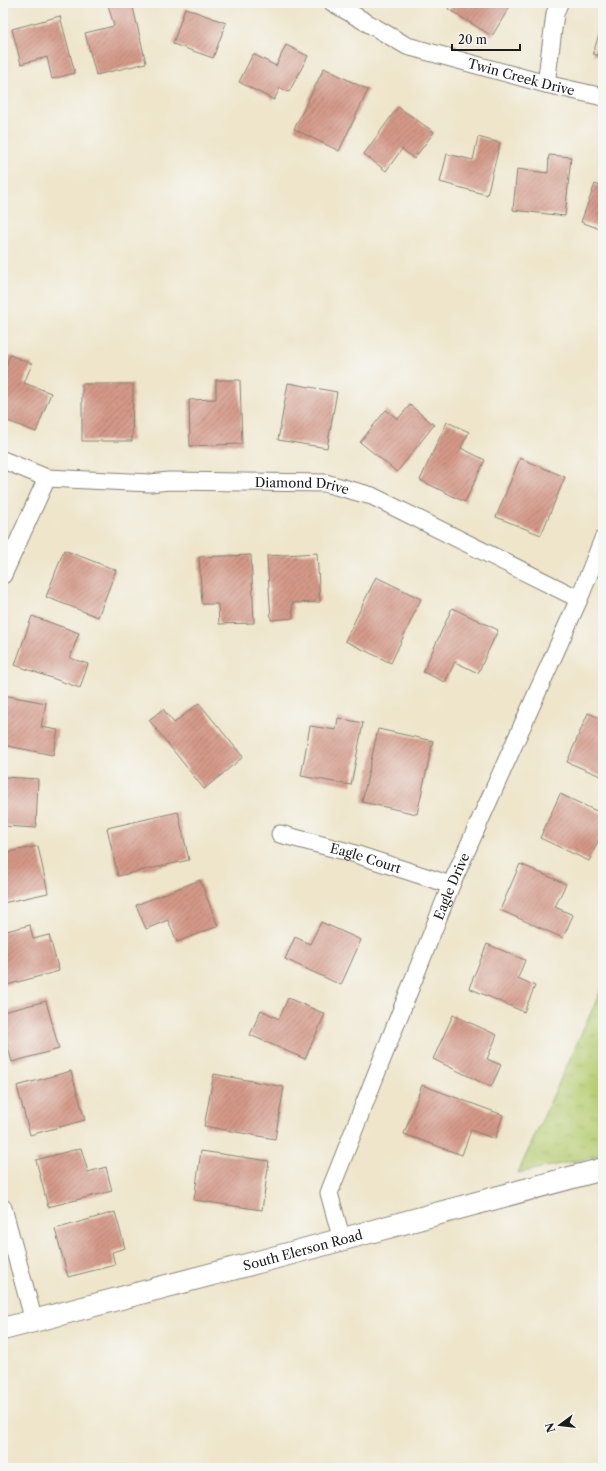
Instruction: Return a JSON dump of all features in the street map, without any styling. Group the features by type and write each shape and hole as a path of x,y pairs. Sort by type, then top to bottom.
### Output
{"street":[{"name":"Twin Creek Drive","path":"333,3 407,46 546,84 603,97"},
{"path":"546,84 555,14 559,3"},
{"name":"Diamond Drive","path":"3,460 47,478 150,483 169,481 325,483 372,496 579,599"},
{"path":"3,575 47,478"},
{"name":"Eagle Drive","path":"342,1240 330,1193 451,885 579,599 603,539"},
{"name":"Eagle Court","path":"280,834 352,853 451,885"},
{"name":"South Elerson Road","path":"3,1329 342,1240 603,1169"},
{"path":"3,1208 34,1321"}],"green space":[{"path":"603,986 603,1155 518,1173"}],"building":[{"path":"116,3 132,3 146,63 96,75 85,33 114,26 108,5"},
{"path":"452,3 504,3 510,6 492,36 448,9"},
{"path":"185,8 226,23 213,58 173,44"},
{"path":"60,16 75,73 52,79 47,57 21,64 12,29"},
{"path":"603,21 603,57 593,54"},
{"path":"286,45 308,56 289,92 280,88 274,100 239,82 253,54 276,66"},
{"path":"324,68 368,90 339,151 294,129"},
{"path":"398,107 434,132 414,159 402,149 386,171 364,154"},
{"path":"478,137 500,143 487,195 440,182 447,154 473,160"},
{"path":"549,155 571,157 565,216 513,210 517,169 548,173"},
{"path":"595,184 603,187 603,230 581,222"},
{"path":"10,355 32,364 24,383 51,393 36,432 3,419 3,374"},
{"path":"216,380 240,380 242,444 190,446 189,400 216,399"},
{"path":"288,383 337,392 327,448 278,440"},
{"path":"82,384 133,384 132,441 82,441"},
{"path":"410,405 434,425 397,472 360,442 386,410 398,419"},
{"path":"447,422 469,432 461,448 485,460 465,502 420,480"},
{"path":"520,458 565,477 541,535 496,517"},
{"path":"64,550 116,570 98,617 46,597"},
{"path":"317,553 320,602 292,603 293,618 271,620 267,556"},
{"path":"251,555 254,623 219,624 218,604 202,604 199,557"},
{"path":"376,577 421,599 391,663 345,641"},
{"path":"452,608 498,630 478,673 455,662 445,682 423,672"},
{"path":"32,616 79,633 70,658 88,664 80,688 15,665"},
{"path":"3,695 46,703 41,727 58,730 53,755 3,745"},
{"path":"199,703 243,757 204,789 149,720 163,709 174,723"},
{"path":"588,713 603,719 603,777 567,762"},
{"path":"338,718 363,723 351,785 301,776 310,726 336,730"},
{"path":"378,729 433,741 417,814 362,802"},
{"path":"3,777 38,779 36,828 3,826"},
{"path":"560,794 603,814 603,830 589,861 540,838"},
{"path":"178,812 189,860 118,876 107,828"},
{"path":"38,846 48,893 3,903 3,853"},
{"path":"520,864 566,884 555,907 573,915 563,938 500,910"},
{"path":"200,880 218,926 177,942 168,920 146,929 136,905"},
{"path":"321,922 361,940 341,985 285,959 295,937 310,944"},
{"path":"30,925 33,939 49,935 59,971 3,986 3,932"},
{"path":"487,944 525,960 518,978 535,986 524,1012 469,988"},
{"path":"288,998 325,1014 305,1059 250,1035 261,1010 279,1019"},
{"path":"46,1001 59,1049 12,1062 3,1029 3,1012"},
{"path":"453,1015 497,1035 487,1059 501,1065 491,1087 433,1059"},
{"path":"71,1071 85,1120 30,1135 17,1086"},
{"path":"214,1074 284,1087 275,1139 204,1126"},
{"path":"422,1085 503,1115 495,1139 471,1130 462,1155 404,1134"},
{"path":"81,1148 88,1172 106,1167 112,1191 48,1207 36,1160"},
{"path":"201,1151 269,1161 262,1210 194,1200"},
{"path":"115,1212 125,1248 112,1252 115,1265 68,1277 55,1229"}]}
